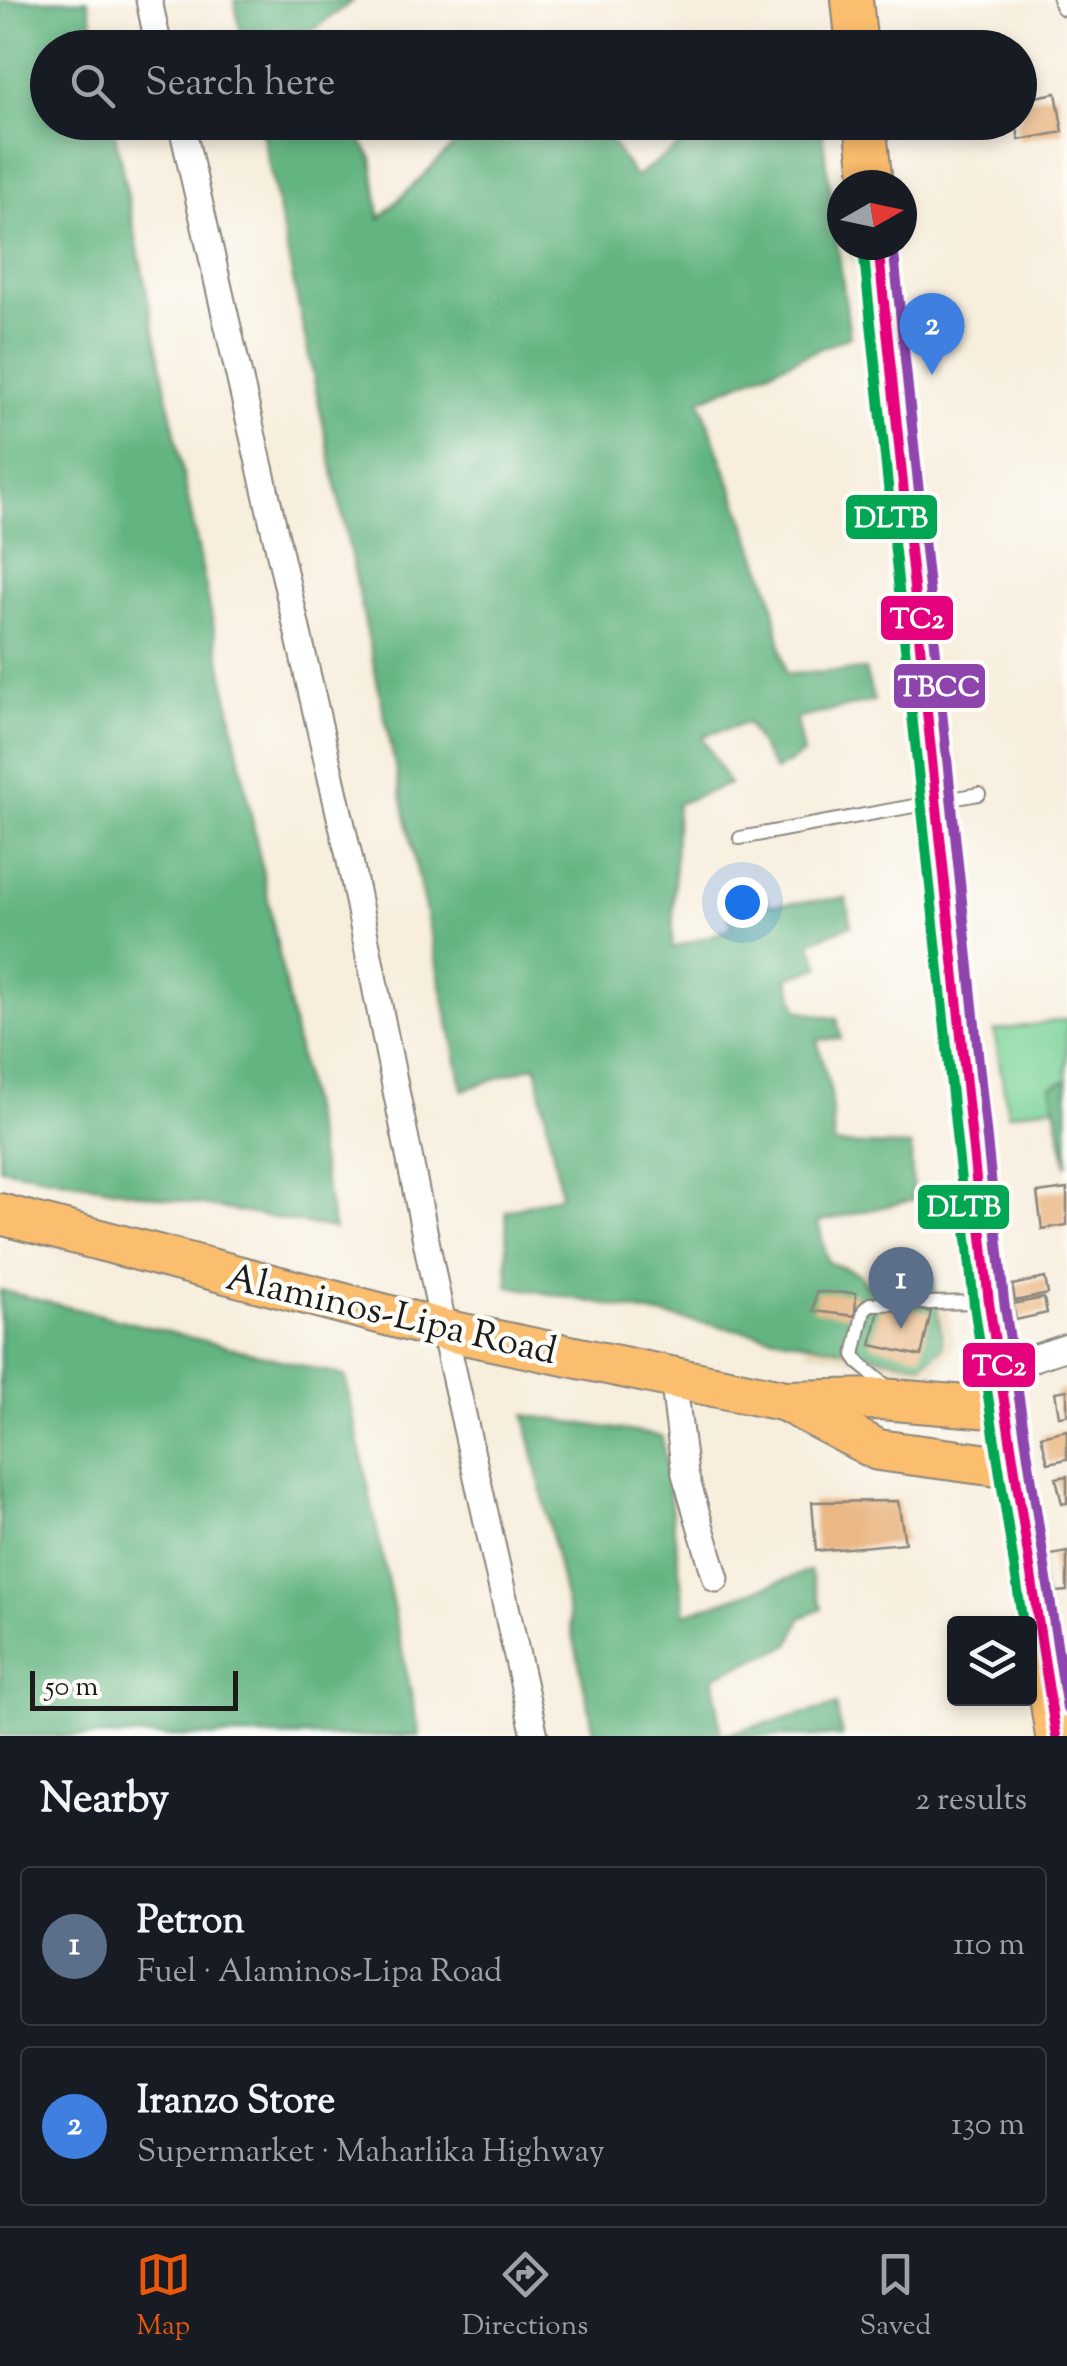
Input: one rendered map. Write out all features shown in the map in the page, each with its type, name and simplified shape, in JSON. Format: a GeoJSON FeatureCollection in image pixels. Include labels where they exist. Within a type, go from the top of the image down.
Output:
{"type":"FeatureCollection","features":[{"type":"Feature","properties":{"kind":"main road"},"geometry":{"type":"LineString","coordinates":[[852,0],[855,30]]}},
{"type":"Feature","properties":{"kind":"main road"},"geometry":{"type":"LineString","coordinates":[[867,140],[870,170]]}},
{"type":"Feature","properties":{"kind":"main road"},"geometry":{"type":"LineString","coordinates":[[880,260],[989,1302],[1056,1736]]}},
{"type":"Feature","properties":{"kind":"main road","name":"Alaminos-Lipa Road"},"geometry":{"type":"LineString","coordinates":[[0,1214],[444,1330],[786,1401],[903,1400],[1001,1389]]}},
{"type":"Feature","properties":{"kind":"main road","name":"Alaminos-Lipa Road"},"geometry":{"type":"LineString","coordinates":[[786,1401],[878,1450],[1012,1468]]}},
{"type":"Feature","properties":{"kind":"street"},"geometry":{"type":"LineString","coordinates":[[150,0],[156,30]]}},
{"type":"Feature","properties":{"kind":"street"},"geometry":{"type":"LineString","coordinates":[[184,140],[349,856],[444,1330],[535,1736]]}},
{"type":"Feature","properties":{"kind":"street"},"geometry":{"type":"LineString","coordinates":[[1001,1389],[1067,1347]]}},
{"type":"Feature","properties":{"kind":"street"},"geometry":{"type":"LineString","coordinates":[[674,1377],[684,1474],[716,1579]]}},
{"type":"Feature","properties":{"kind":"lane"},"geometry":{"type":"LineString","coordinates":[[740,838],[979,794]]}},
{"type":"Feature","properties":{"kind":"lane"},"geometry":{"type":"LineString","coordinates":[[903,1400],[854,1355],[864,1310],[870,1304],[989,1302]]}},
{"type":"Feature","properties":{"kind":"shaded area"},"geometry":{"type":"Polygon","coordinates":[[[816,1292],[945,1293],[955,1345],[935,1377],[807,1351],[816,1292]]]}},
{"type":"Feature","properties":{"kind":"green space"},"geometry":{"type":"Polygon","coordinates":[[[0,0],[88,0],[94,30],[30,30],[30,140],[116,140],[334,1229],[0,1168],[0,0]]]}},
{"type":"Feature","properties":{"kind":"green space"},"geometry":{"type":"Polygon","coordinates":[[[234,0],[354,0],[313,30],[240,30],[234,0]]]}},
{"type":"Feature","properties":{"kind":"green space"},"geometry":{"type":"Polygon","coordinates":[[[264,140],[360,140],[372,158],[380,218],[459,140],[610,140],[635,177],[685,142],[823,140],[827,170],[827,260],[840,260],[850,336],[700,400],[771,593],[786,674],[865,670],[874,701],[796,719],[803,754],[775,771],[747,723],[702,736],[729,784],[677,804],[672,948],[731,929],[728,896],[759,887],[770,905],[846,898],[851,925],[810,942],[820,967],[788,978],[798,1010],[837,1019],[841,1038],[817,1040],[831,1093],[834,1144],[911,1146],[913,1200],[818,1222],[828,1262],[858,1273],[866,1284],[933,1276],[943,1347],[923,1365],[508,1286],[506,1211],[561,1195],[536,1065],[463,1090],[264,140]]]}},
{"type":"Feature","properties":{"kind":"green space"},"geometry":{"type":"Polygon","coordinates":[[[1067,1019],[1067,1104],[1008,1114],[994,1031],[1067,1019]]]}},
{"type":"Feature","properties":{"kind":"green space"},"geometry":{"type":"Polygon","coordinates":[[[1067,1080],[1067,1166],[1051,1086],[1067,1080]]]}},
{"type":"Feature","properties":{"kind":"green space"},"geometry":{"type":"Polygon","coordinates":[[[0,1290],[345,1376],[420,1736],[0,1736],[0,1290]]]}},
{"type":"Feature","properties":{"kind":"green space"},"geometry":{"type":"Polygon","coordinates":[[[525,1415],[662,1436],[685,1614],[810,1571],[822,1609],[801,1618],[790,1645],[714,1676],[721,1735],[836,1705],[842,1736],[595,1736],[525,1415]]]}},
{"type":"Feature","properties":{"kind":"building"},"geometry":{"type":"Polygon","coordinates":[[[1056,93],[1063,132],[1037,137],[1037,97],[1056,93]]]}},
{"type":"Feature","properties":{"kind":"building"},"geometry":{"type":"Polygon","coordinates":[[[1067,1189],[1067,1225],[1042,1229],[1037,1193],[1067,1189]]]}},
{"type":"Feature","properties":{"kind":"building"},"geometry":{"type":"Polygon","coordinates":[[[1045,1278],[1048,1294],[1015,1301],[1012,1285],[1045,1278]]]}},
{"type":"Feature","properties":{"kind":"building"},"geometry":{"type":"Polygon","coordinates":[[[816,1292],[856,1293],[855,1316],[813,1311],[816,1292]]]}},
{"type":"Feature","properties":{"kind":"building"},"geometry":{"type":"Polygon","coordinates":[[[1044,1298],[1047,1313],[1016,1320],[1013,1304],[1044,1298]]]}},
{"type":"Feature","properties":{"kind":"building"},"geometry":{"type":"Polygon","coordinates":[[[881,1301],[931,1312],[921,1356],[871,1345],[881,1301]]]}},
{"type":"Feature","properties":{"kind":"building"},"geometry":{"type":"Polygon","coordinates":[[[1067,1390],[1067,1415],[1059,1416],[1055,1392],[1067,1390]]]}},
{"type":"Feature","properties":{"kind":"building"},"geometry":{"type":"Polygon","coordinates":[[[1067,1430],[1067,1459],[1048,1463],[1041,1436],[1067,1430]]]}},
{"type":"Feature","properties":{"kind":"building"},"geometry":{"type":"Polygon","coordinates":[[[1067,1476],[1067,1503],[1062,1504],[1056,1478],[1067,1476]]]}},
{"type":"Feature","properties":{"kind":"building"},"geometry":{"type":"Polygon","coordinates":[[[898,1501],[905,1543],[816,1551],[812,1502],[898,1501]]]}},
{"type":"Feature","properties":{"kind":"building"},"geometry":{"type":"Polygon","coordinates":[[[1067,1552],[1067,1591],[1057,1592],[1051,1555],[1067,1552]]]}},
{"type":"Feature","properties":{"kind":"transit line","name":"DLTB"},"geometry":{"type":"LineString","coordinates":[[864,260],[974,1305],[1022,1616]]}},
{"type":"Feature","properties":{"kind":"transit line","name":"TC2"},"geometry":{"type":"LineString","coordinates":[[880,260],[989,1303],[1056,1736]]}},
{"type":"Feature","properties":{"kind":"transit line","name":"TBCC"},"geometry":{"type":"LineString","coordinates":[[895,260],[1004,1301],[1067,1709]]}},
{"type":"Feature","properties":{"kind":"place","name":"Iranzo Store"},"geometry":{"type":"Point","coordinates":[932,375]}},
{"type":"Feature","properties":{"kind":"place","name":"Petron"},"geometry":{"type":"Point","coordinates":[901,1329]}}]}
